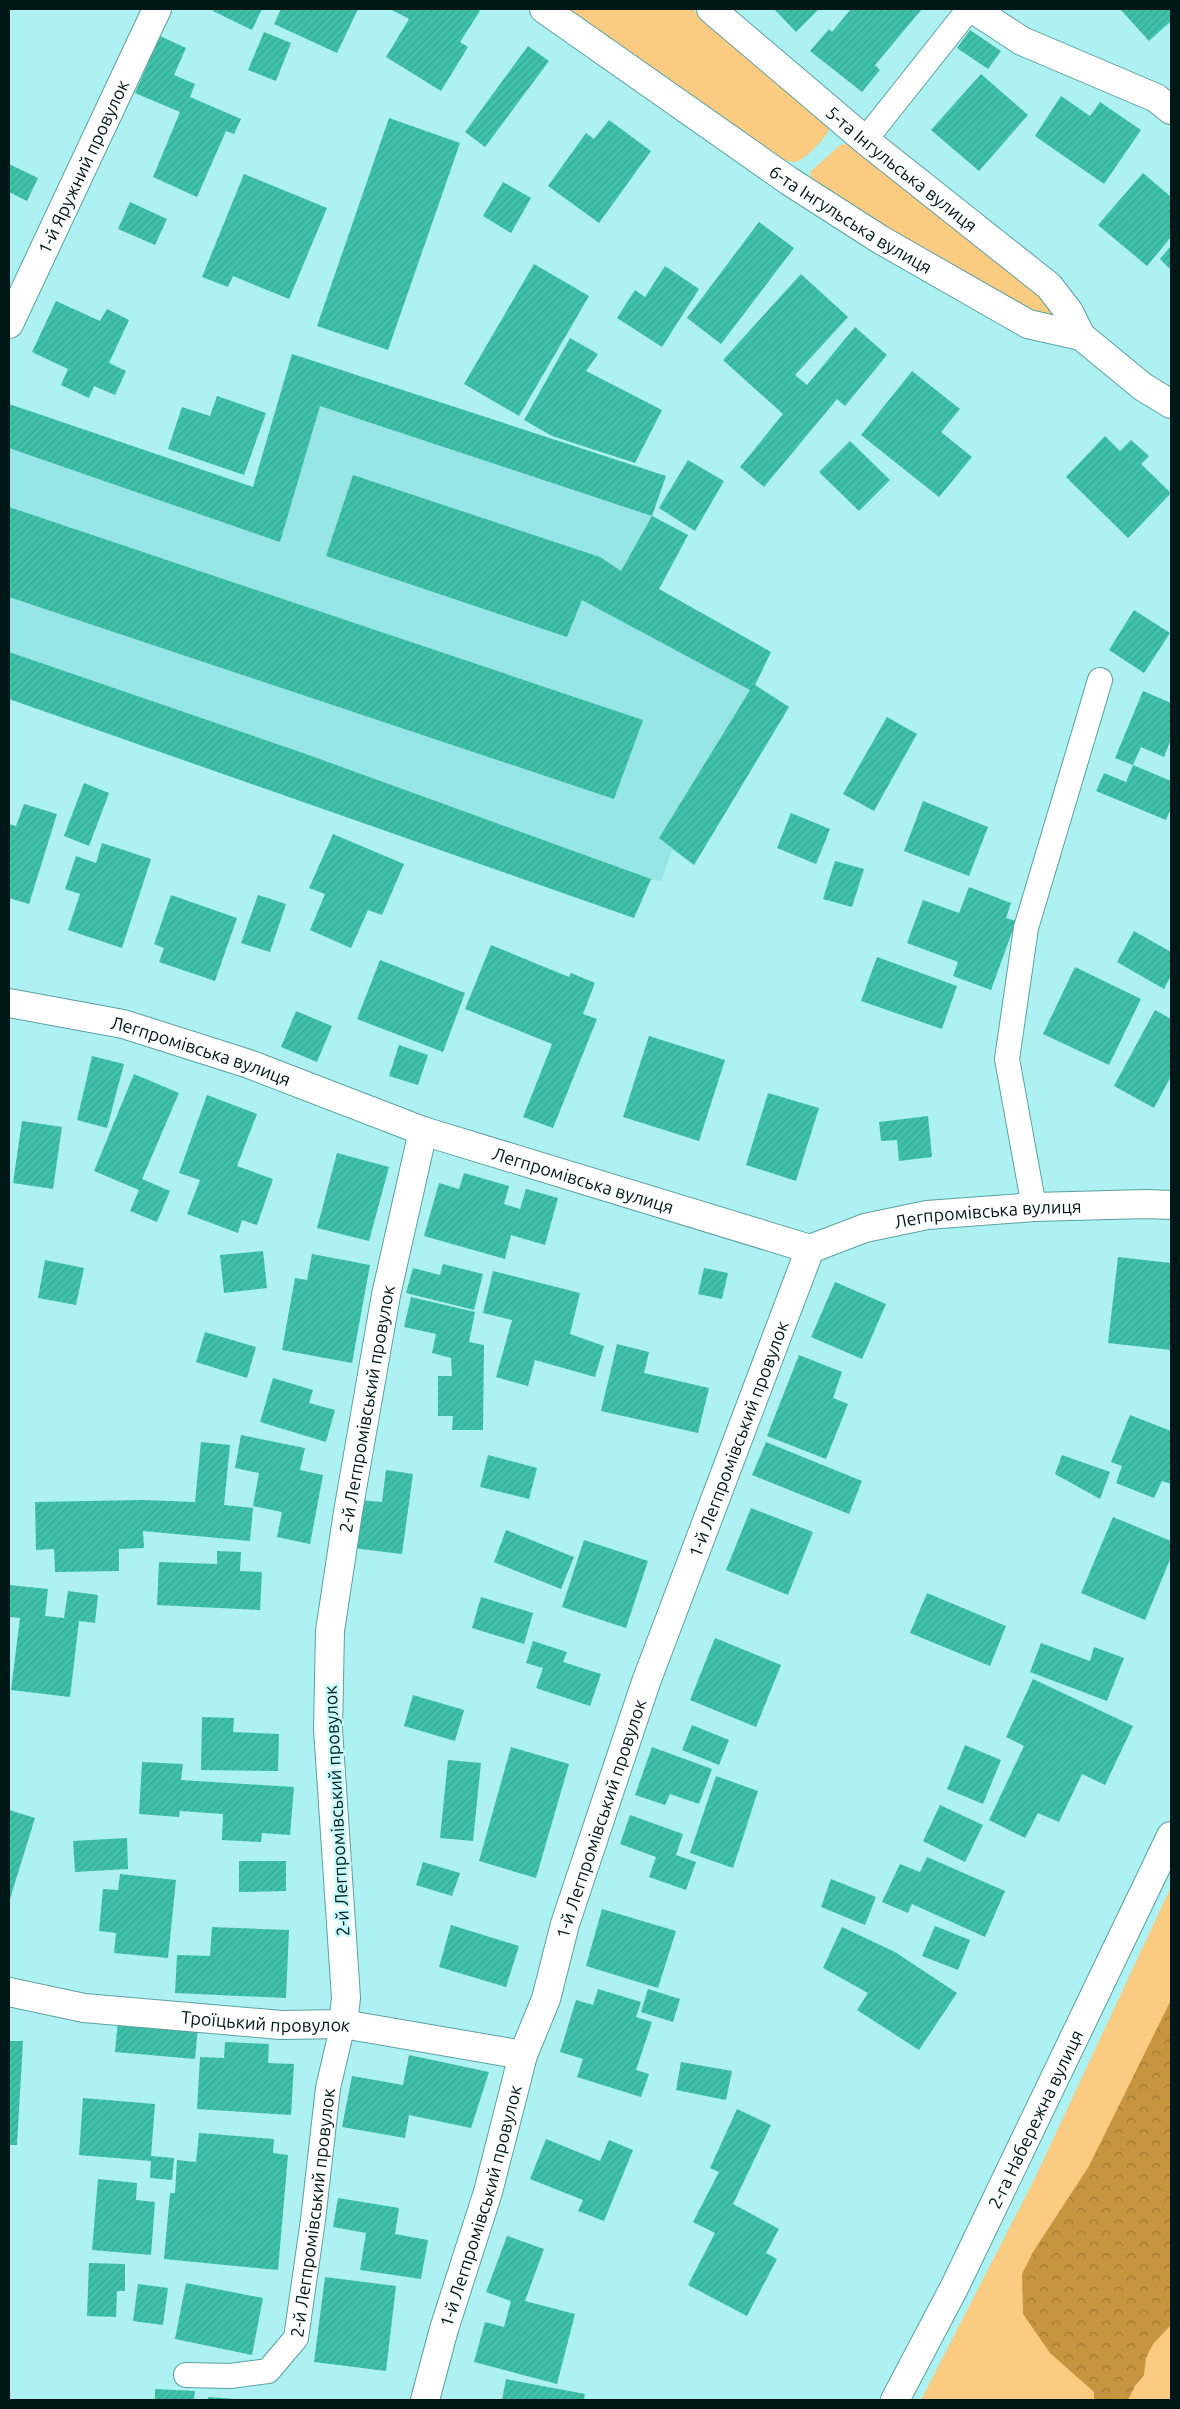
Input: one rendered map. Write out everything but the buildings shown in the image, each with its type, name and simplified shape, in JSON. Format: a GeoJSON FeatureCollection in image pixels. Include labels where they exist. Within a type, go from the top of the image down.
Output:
{"type":"FeatureCollection","features":[{"type":"Feature","properties":{"kind":"street","name":"1-й Яружний провулок"},"geometry":{"type":"LineString","coordinates":[[9,324],[157,9]]}},
{"type":"Feature","properties":{"kind":"street","name":"6-та Інгульська вулиця"},"geometry":{"type":"LineString","coordinates":[[544,9],[789,181],[882,240],[1028,324],[1081,336],[1143,387],[1171,404]]}},
{"type":"Feature","properties":{"kind":"street","name":"5-та Інгульська вулиця"},"geometry":{"type":"LineString","coordinates":[[711,9],[865,140],[1049,286],[1070,312],[1081,336]]}},
{"type":"Feature","properties":{"kind":"street"},"geometry":{"type":"LineString","coordinates":[[973,9],[1022,41],[1156,98],[1171,110]]}},
{"type":"Feature","properties":{"kind":"street","name":"Легпромівська вулиця"},"geometry":{"type":"LineString","coordinates":[[9,1003],[123,1024],[249,1064],[422,1131],[810,1249],[865,1228],[927,1216],[1034,1207],[1147,1204],[1171,1206]]}},
{"type":"Feature","properties":{"kind":"street","name":"2-й Легпромівський провулок"},"geometry":{"type":"LineString","coordinates":[[343,2024],[346,1998],[328,1729],[330,1631],[348,1512],[386,1295],[422,1131]]}},
{"type":"Feature","properties":{"kind":"street","name":"1-й Легпромівський провулок"},"geometry":{"type":"LineString","coordinates":[[425,2400],[444,2329],[488,2192],[523,2055],[546,1999],[565,1924],[646,1682],[810,1249]]}},
{"type":"Feature","properties":{"kind":"street","name":"2-га Набережна вулиця"},"geometry":{"type":"LineString","coordinates":[[895,2400],[954,2288],[1171,1836]]}},
{"type":"Feature","properties":{"kind":"street","name":"Троїцький провулок"},"geometry":{"type":"LineString","coordinates":[[9,1992],[84,2008],[281,2025],[343,2024],[523,2055]]}},
{"type":"Feature","properties":{"kind":"lane"},"geometry":{"type":"LineString","coordinates":[[865,140],[969,9]]}},
{"type":"Feature","properties":{"kind":"lane"},"geometry":{"type":"LineString","coordinates":[[1034,1207],[1007,1059],[1026,928],[1100,680]]}},
{"type":"Feature","properties":{"kind":"lane","name":"2-й Легпромівський провулок"},"geometry":{"type":"LineString","coordinates":[[186,2375],[230,2376],[268,2371],[296,2338],[313,2220],[328,2088],[343,2024]]}},
{"type":"Feature","properties":{"kind":"shaded area"},"geometry":{"type":"Polygon","coordinates":[[[569,9],[692,9],[826,124],[829,130],[819,144],[803,158],[794,162],[783,159],[569,9]]]}},
{"type":"Feature","properties":{"kind":"shaded area"},"geometry":{"type":"Polygon","coordinates":[[[840,145],[856,145],[1035,285],[1053,311],[1053,318],[1050,320],[898,238],[812,180],[810,172],[840,145]]]}},
{"type":"Feature","properties":{"kind":"shaded area"},"geometry":{"type":"Polygon","coordinates":[[[292,354],[666,476],[652,516],[688,535],[659,589],[771,652],[755,685],[789,707],[694,865],[672,850],[661,881],[651,880],[634,918],[9,699],[9,404],[253,487],[292,354]]]}},
{"type":"Feature","properties":{"kind":"shaded area"},"geometry":{"type":"Polygon","coordinates":[[[1171,1887],[1171,2400],[921,2400],[1035,2178],[1171,1887]]]}},
{"type":"Feature","properties":{"kind":"green space"},"geometry":{"type":"Polygon","coordinates":[[[1171,2000],[1171,2325],[1153,2344],[1146,2358],[1144,2375],[1135,2386],[1128,2400],[1094,2400],[1094,2392],[1050,2353],[1023,2314],[1022,2274],[1033,2252],[1089,2166],[1171,2000]]]}}]}
